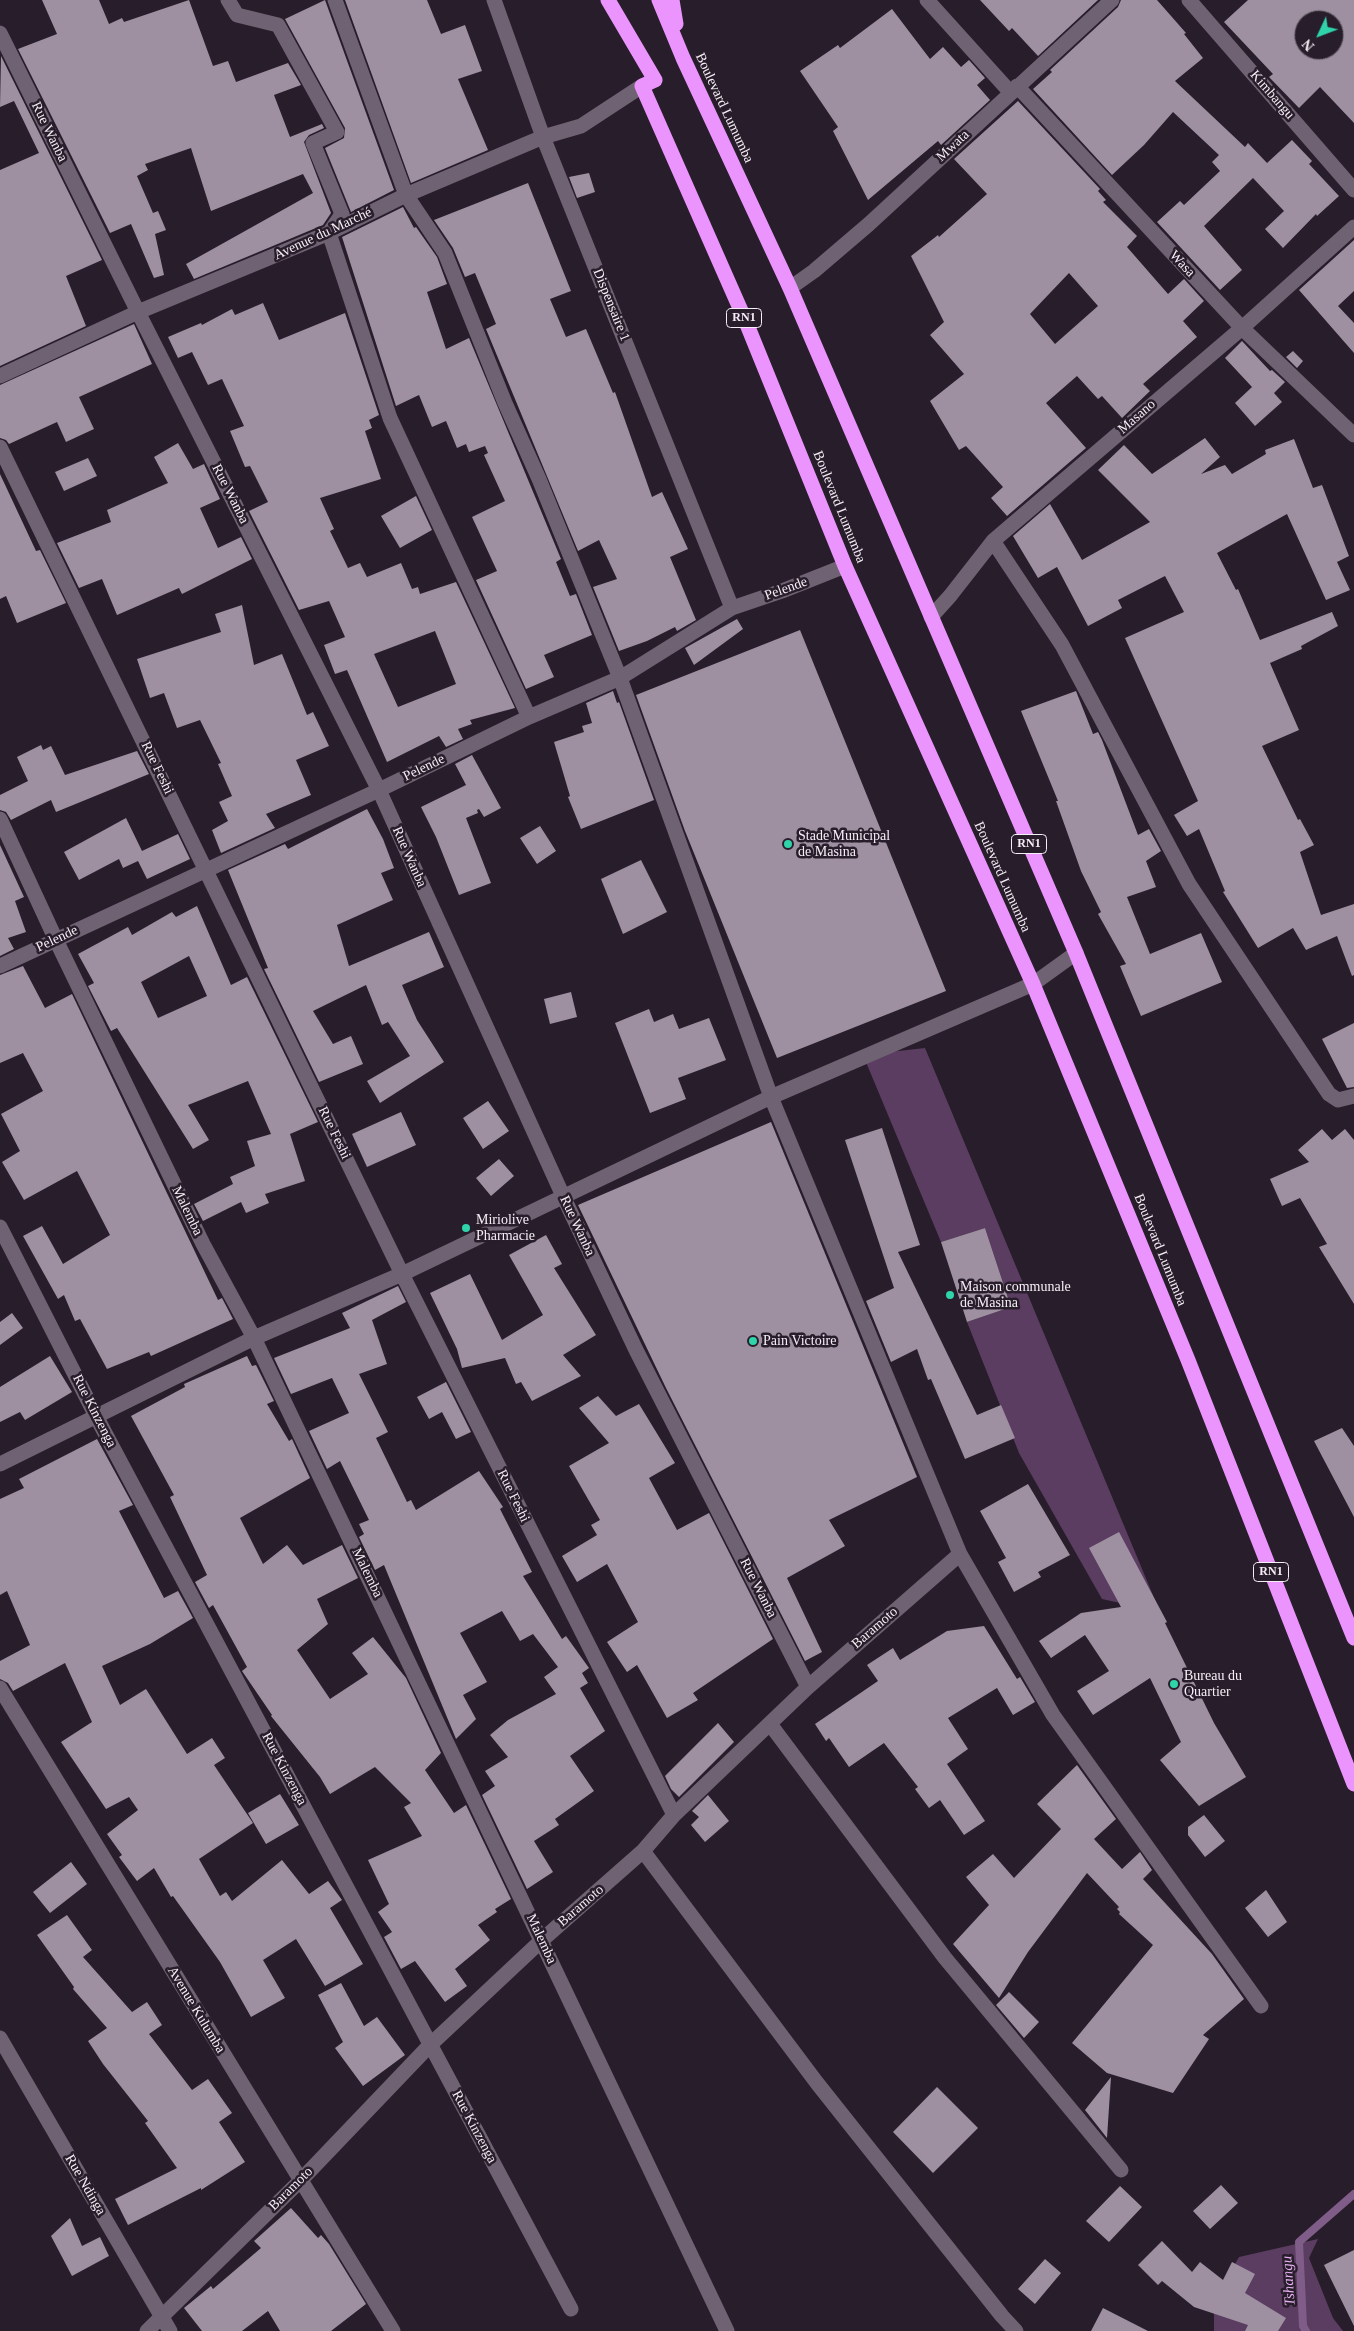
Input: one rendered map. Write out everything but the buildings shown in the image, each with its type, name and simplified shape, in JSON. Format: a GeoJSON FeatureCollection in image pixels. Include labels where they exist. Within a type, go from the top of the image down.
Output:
{"type":"FeatureCollection","features":[{"type":"Feature","properties":{"kind":"highway"},"geometry":{"type":"LineString","coordinates":[[608,0],[648,83]]}},
{"type":"Feature","properties":{"kind":"highway","name":"Boulevard Lumumba"},"geometry":{"type":"LineString","coordinates":[[617,0],[648,83],[845,566],[1033,984],[1188,1360],[1354,1784]]}},
{"type":"Feature","properties":{"kind":"highway","name":"Boulevard Lumumba"},"geometry":{"type":"LineString","coordinates":[[659,0],[683,58],[790,288],[1076,954],[1354,1638]]}},
{"type":"Feature","properties":{"kind":"highway"},"geometry":{"type":"LineString","coordinates":[[672,0],[683,58]]}},
{"type":"Feature","properties":{"kind":"street"},"geometry":{"type":"LineString","coordinates":[[228,0],[236,15],[278,24],[337,132],[313,144],[342,214],[329,233],[390,418],[528,717]]}},
{"type":"Feature","properties":{"kind":"street"},"geometry":{"type":"LineString","coordinates":[[335,0],[406,195],[445,253],[505,403],[539,479],[620,678],[771,1097],[960,1554],[1052,1715],[1261,2006]]}},
{"type":"Feature","properties":{"kind":"street","name":"Dispensaire 1"},"geometry":{"type":"LineString","coordinates":[[494,0],[544,137],[732,608]]}},
{"type":"Feature","properties":{"kind":"street","name":"Wasa"},"geometry":{"type":"LineString","coordinates":[[927,0],[1242,328],[1354,435]]}},
{"type":"Feature","properties":{"kind":"street","name":"Mwata"},"geometry":{"type":"LineString","coordinates":[[790,288],[814,271],[869,224],[1112,0]]}},
{"type":"Feature","properties":{"kind":"street","name":"Kimbangu"},"geometry":{"type":"LineString","coordinates":[[1189,0],[1354,190]]}},
{"type":"Feature","properties":{"kind":"street","name":"Rue Wanba"},"geometry":{"type":"LineString","coordinates":[[0,33],[138,312],[379,790],[563,1196],[636,1350],[808,1687]]}},
{"type":"Feature","properties":{"kind":"street","name":"Avenue du Marché"},"geometry":{"type":"LineString","coordinates":[[0,376],[138,312],[329,233],[406,195],[544,137],[581,126],[648,83]]}},
{"type":"Feature","properties":{"kind":"street","name":"Masano"},"geometry":{"type":"LineString","coordinates":[[931,617],[993,541],[1242,328],[1354,227]]}},
{"type":"Feature","properties":{"kind":"street","name":"Rue Feshi"},"geometry":{"type":"LineString","coordinates":[[0,447],[402,1274],[674,1816]]}},
{"type":"Feature","properties":{"kind":"street"},"geometry":{"type":"LineString","coordinates":[[993,541],[1062,645],[1189,884],[1329,1094],[1338,1100],[1354,1096]]}},
{"type":"Feature","properties":{"kind":"street","name":"Pelende"},"geometry":{"type":"LineString","coordinates":[[0,966],[379,790],[528,717],[620,678],[732,608],[845,566]]}},
{"type":"Feature","properties":{"kind":"street","name":"Malemba"},"geometry":{"type":"LineString","coordinates":[[0,819],[56,940],[203,1244],[254,1338],[727,2331]]}},
{"type":"Feature","properties":{"kind":"street"},"geometry":{"type":"LineString","coordinates":[[0,1464],[97,1418],[254,1338],[402,1274],[771,1097],[1033,984],[1076,954]]}},
{"type":"Feature","properties":{"kind":"street","name":"Rue Kinzenga"},"geometry":{"type":"LineString","coordinates":[[0,1227],[97,1418],[571,2309]]}},
{"type":"Feature","properties":{"kind":"street","name":"Baramoto"},"geometry":{"type":"LineString","coordinates":[[148,2331],[300,2181],[430,2045],[542,1940],[643,1851],[674,1816],[808,1687],[960,1554]]}},
{"type":"Feature","properties":{"kind":"street","name":"Avenue Kulumba"},"geometry":{"type":"LineString","coordinates":[[0,1688],[392,2331]]}},
{"type":"Feature","properties":{"kind":"street"},"geometry":{"type":"LineString","coordinates":[[770,1724],[945,1958],[1121,2170]]}},
{"type":"Feature","properties":{"kind":"street"},"geometry":{"type":"LineString","coordinates":[[643,1851],[817,2083],[1002,2316],[1016,2331]]}},
{"type":"Feature","properties":{"kind":"street","name":"Rue Ndinga"},"geometry":{"type":"LineString","coordinates":[[0,2038],[170,2331]]}},
{"type":"Feature","properties":{"kind":"shaded area"},"geometry":{"type":"Polygon","coordinates":[[[925,1048],[1160,1612],[1102,1599],[1019,1453],[967,1322],[1011,1307],[985,1228],[941,1242],[863,1055],[925,1048]]]}},
{"type":"Feature","properties":{"kind":"shaded area"},"geometry":{"type":"Polygon","coordinates":[[[1318,2239],[1309,2258],[1333,2318],[1343,2331],[1214,2331],[1214,2300],[1239,2257],[1318,2239]]]}},
{"type":"Feature","properties":{"kind":"waterway","name":"Tshangu"},"geometry":{"type":"LineString","coordinates":[[1306,2331],[1303,2326],[1299,2242],[1354,2194]]}},
{"type":"Feature","properties":{"kind":"place","name":"Stade Municipal de Masina"},"geometry":{"type":"Point","coordinates":[788,844]}},
{"type":"Feature","properties":{"kind":"place","name":"Miriolive Pharmacie"},"geometry":{"type":"Point","coordinates":[466,1228]}},
{"type":"Feature","properties":{"kind":"place","name":"Maison communale de Masina"},"geometry":{"type":"Point","coordinates":[950,1295]}},
{"type":"Feature","properties":{"kind":"place","name":"Pain Victoire"},"geometry":{"type":"Point","coordinates":[753,1341]}},
{"type":"Feature","properties":{"kind":"place","name":"Bureau du Quartier"},"geometry":{"type":"Point","coordinates":[1174,1684]}}]}
